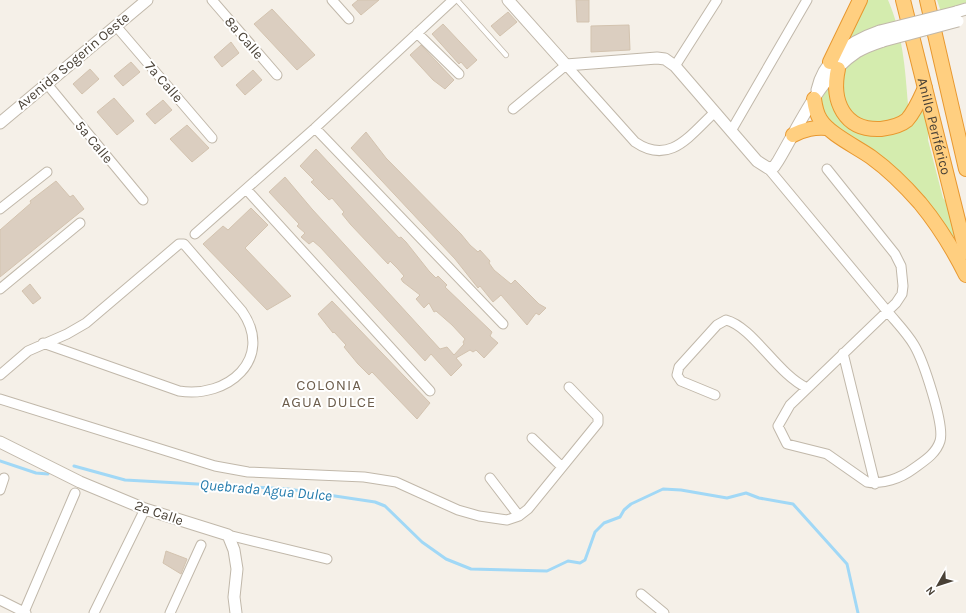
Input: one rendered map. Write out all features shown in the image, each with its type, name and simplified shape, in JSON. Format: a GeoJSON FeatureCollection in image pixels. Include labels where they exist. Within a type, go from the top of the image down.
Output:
{"type":"FeatureCollection","features":[{"type":"Feature","properties":{"kind":"highway"},"geometry":{"type":"LineString","coordinates":[[860,0],[834,65],[837,99],[844,113],[854,124],[869,130],[889,128],[906,121],[915,108],[925,88]]}},
{"type":"Feature","properties":{"kind":"highway","name":"Anillo Periférico"},"geometry":{"type":"LineString","coordinates":[[903,0],[966,252]]}},
{"type":"Feature","properties":{"kind":"highway","name":"Anillo Periférico"},"geometry":{"type":"LineString","coordinates":[[928,2],[966,169]]}},
{"type":"Feature","properties":{"kind":"highway"},"geometry":{"type":"LineString","coordinates":[[814,99],[820,120],[827,128],[873,158],[889,171],[920,203],[947,238],[966,275]]}},
{"type":"Feature","properties":{"kind":"highway"},"geometry":{"type":"LineString","coordinates":[[793,135],[814,127],[827,128]]}},
{"type":"Feature","properties":{"kind":"street","name":"Avenida Sogerin Oeste"},"geometry":{"type":"LineString","coordinates":[[0,123],[147,0]]}},
{"type":"Feature","properties":{"kind":"street","name":"8a Calle"},"geometry":{"type":"LineString","coordinates":[[212,0],[277,75]]}},
{"type":"Feature","properties":{"kind":"street"},"geometry":{"type":"LineString","coordinates":[[332,0],[349,19]]}},
{"type":"Feature","properties":{"kind":"street"},"geometry":{"type":"LineString","coordinates":[[195,234],[315,128],[453,0]]}},
{"type":"Feature","properties":{"kind":"street"},"geometry":{"type":"LineString","coordinates":[[508,0],[635,142],[647,150],[661,151],[677,147],[715,112]]}},
{"type":"Feature","properties":{"kind":"street"},"geometry":{"type":"LineString","coordinates":[[675,66],[717,0]]}},
{"type":"Feature","properties":{"kind":"street"},"geometry":{"type":"LineString","coordinates":[[731,131],[807,0]]}},
{"type":"Feature","properties":{"kind":"street"},"geometry":{"type":"LineString","coordinates":[[768,168],[774,166],[778,161],[834,65],[847,46],[865,36],[881,36],[963,17]]}},
{"type":"Feature","properties":{"kind":"street","name":"7a Calle"},"geometry":{"type":"LineString","coordinates":[[116,26],[212,138]]}},
{"type":"Feature","properties":{"kind":"street"},"geometry":{"type":"LineString","coordinates":[[417,34],[459,74]]}},
{"type":"Feature","properties":{"kind":"street"},"geometry":{"type":"LineString","coordinates":[[513,109],[566,65],[657,58],[665,59],[675,66],[757,161],[768,168],[887,311],[914,344],[925,370],[937,411],[941,440],[934,454],[911,470],[892,480],[875,484],[868,482],[827,454],[787,444],[778,426],[790,405],[887,311],[902,294],[904,286],[901,266],[895,254],[827,169]]}},
{"type":"Feature","properties":{"kind":"street","name":"5a Calle"},"geometry":{"type":"LineString","coordinates":[[47,84],[142,200]]}},
{"type":"Feature","properties":{"kind":"street"},"geometry":{"type":"LineString","coordinates":[[315,128],[503,324]]}},
{"type":"Feature","properties":{"kind":"street"},"geometry":{"type":"LineString","coordinates":[[0,210],[46,172]]}},
{"type":"Feature","properties":{"kind":"street"},"geometry":{"type":"LineString","coordinates":[[246,189],[430,391]]}},
{"type":"Feature","properties":{"kind":"street"},"geometry":{"type":"LineString","coordinates":[[0,288],[80,223]]}},
{"type":"Feature","properties":{"kind":"street"},"geometry":{"type":"LineString","coordinates":[[0,375],[28,351],[43,343],[67,334],[86,323],[179,244],[184,244],[242,311],[250,321],[254,337],[252,356],[246,367],[212,390],[193,393],[179,391],[43,343]]}},
{"type":"Feature","properties":{"kind":"street"},"geometry":{"type":"LineString","coordinates":[[715,395],[681,381],[677,375],[679,367],[717,325],[726,320],[733,322],[750,336],[795,382],[807,388]]}},
{"type":"Feature","properties":{"kind":"street"},"geometry":{"type":"LineString","coordinates":[[843,353],[875,484]]}},
{"type":"Feature","properties":{"kind":"street"},"geometry":{"type":"LineString","coordinates":[[0,399],[215,466],[248,472],[370,478],[396,482],[458,510],[479,516],[508,520],[519,516],[528,508],[598,423],[598,417],[569,387]]}},
{"type":"Feature","properties":{"kind":"street"},"geometry":{"type":"LineString","coordinates":[[532,438],[562,467]]}},
{"type":"Feature","properties":{"kind":"street","name":"2a Calle"},"geometry":{"type":"LineString","coordinates":[[0,442],[80,482],[145,510],[228,536],[327,559]]}},
{"type":"Feature","properties":{"kind":"street"},"geometry":{"type":"LineString","coordinates":[[0,490],[4,478]]}},
{"type":"Feature","properties":{"kind":"street"},"geometry":{"type":"LineString","coordinates":[[490,478],[519,516]]}},
{"type":"Feature","properties":{"kind":"street"},"geometry":{"type":"LineString","coordinates":[[0,600],[25,612],[75,493]]}},
{"type":"Feature","properties":{"kind":"street"},"geometry":{"type":"LineString","coordinates":[[94,613],[145,510]]}},
{"type":"Feature","properties":{"kind":"street"},"geometry":{"type":"LineString","coordinates":[[228,536],[234,550],[237,569],[234,597],[236,613]]}},
{"type":"Feature","properties":{"kind":"street"},"geometry":{"type":"LineString","coordinates":[[170,613],[201,545]]}},
{"type":"Feature","properties":{"kind":"street"},"geometry":{"type":"LineString","coordinates":[[641,594],[664,613]]}},
{"type":"Feature","properties":{"kind":"lane"},"geometry":{"type":"LineString","coordinates":[[457,0],[506,55]]}},
{"type":"Feature","properties":{"kind":"green space"},"geometry":{"type":"Polygon","coordinates":[[[860,0],[888,0],[900,39],[908,104],[915,108],[930,107],[928,140],[943,198],[957,215],[962,235],[947,238],[920,203],[816,110],[860,0]]]}},
{"type":"Feature","properties":{"kind":"green space"},"geometry":{"type":"Polygon","coordinates":[[[937,0],[966,0],[966,9],[942,15],[937,0]]]}},
{"type":"Feature","properties":{"kind":"building"},"geometry":{"type":"Polygon","coordinates":[[[358,0],[379,0],[361,15],[352,5],[358,0]]]}},
{"type":"Feature","properties":{"kind":"building"},"geometry":{"type":"Polygon","coordinates":[[[576,0],[589,0],[589,22],[577,22],[576,0]]]}},
{"type":"Feature","properties":{"kind":"building"},"geometry":{"type":"Polygon","coordinates":[[[272,9],[315,55],[297,70],[254,24],[272,9]]]}},
{"type":"Feature","properties":{"kind":"building"},"geometry":{"type":"Polygon","coordinates":[[[508,12],[517,22],[500,36],[491,26],[508,12]]]}},
{"type":"Feature","properties":{"kind":"building"},"geometry":{"type":"Polygon","coordinates":[[[443,24],[477,60],[467,69],[461,62],[459,64],[432,34],[443,24]]]}},
{"type":"Feature","properties":{"kind":"building"},"geometry":{"type":"Polygon","coordinates":[[[629,25],[630,50],[591,52],[591,26],[629,25]]]}},
{"type":"Feature","properties":{"kind":"building"},"geometry":{"type":"Polygon","coordinates":[[[231,42],[239,53],[222,67],[214,57],[231,42]]]}},
{"type":"Feature","properties":{"kind":"building"},"geometry":{"type":"Polygon","coordinates":[[[421,45],[454,80],[445,89],[433,80],[410,55],[421,45]]]}},
{"type":"Feature","properties":{"kind":"building"},"geometry":{"type":"Polygon","coordinates":[[[131,62],[140,72],[123,86],[114,76],[131,62]]]}},
{"type":"Feature","properties":{"kind":"building"},"geometry":{"type":"Polygon","coordinates":[[[90,69],[99,79],[82,94],[73,84],[90,69]]]}},
{"type":"Feature","properties":{"kind":"building"},"geometry":{"type":"Polygon","coordinates":[[[253,70],[262,80],[245,95],[236,85],[253,70]]]}},
{"type":"Feature","properties":{"kind":"building"},"geometry":{"type":"Polygon","coordinates":[[[114,98],[134,121],[117,135],[97,112],[114,98]]]}},
{"type":"Feature","properties":{"kind":"building"},"geometry":{"type":"Polygon","coordinates":[[[163,100],[172,110],[155,124],[146,114],[163,100]]]}},
{"type":"Feature","properties":{"kind":"building"},"geometry":{"type":"Polygon","coordinates":[[[187,125],[209,148],[192,162],[170,139],[187,125]]]}},
{"type":"Feature","properties":{"kind":"building"},"geometry":{"type":"Polygon","coordinates":[[[366,132],[386,158],[470,245],[478,252],[480,250],[490,261],[489,263],[494,270],[511,284],[515,280],[539,304],[546,308],[539,315],[536,313],[527,325],[501,295],[493,302],[480,286],[478,288],[455,259],[351,148],[366,132]]]}},
{"type":"Feature","properties":{"kind":"building"},"geometry":{"type":"Polygon","coordinates":[[[316,149],[399,238],[401,237],[406,242],[429,271],[436,278],[438,276],[447,285],[445,287],[492,332],[490,336],[498,343],[484,358],[476,350],[473,352],[470,350],[456,358],[462,365],[451,376],[431,354],[425,361],[320,247],[313,241],[309,244],[301,237],[305,233],[297,226],[299,224],[269,192],[285,177],[312,209],[440,349],[447,347],[454,355],[464,344],[463,342],[465,339],[436,311],[434,312],[429,303],[424,308],[416,299],[420,295],[403,282],[401,279],[404,276],[398,269],[390,261],[388,264],[351,225],[342,214],[344,212],[332,198],[329,200],[311,182],[314,180],[300,166],[316,149]]]}},
{"type":"Feature","properties":{"kind":"building"},"geometry":{"type":"Polygon","coordinates":[[[56,181],[70,197],[73,195],[84,209],[0,277],[0,230],[31,203],[30,201],[56,181]]]}},
{"type":"Feature","properties":{"kind":"building"},"geometry":{"type":"Polygon","coordinates":[[[251,208],[268,225],[245,248],[291,296],[267,310],[203,244],[223,226],[228,230],[251,208]]]}},
{"type":"Feature","properties":{"kind":"building"},"geometry":{"type":"Polygon","coordinates":[[[30,284],[41,298],[33,304],[22,291],[30,284]]]}},
{"type":"Feature","properties":{"kind":"building"},"geometry":{"type":"Polygon","coordinates":[[[332,301],[430,403],[417,419],[372,372],[369,375],[358,364],[344,347],[346,345],[334,332],[333,333],[318,314],[332,301]]]}},
{"type":"Feature","properties":{"kind":"building"},"geometry":{"type":"Polygon","coordinates":[[[166,551],[187,559],[181,574],[163,563],[166,551]]]}},
{"type":"Feature","properties":{"kind":"waterway","name":"Quebrada Agua Dulce"},"geometry":{"type":"LineString","coordinates":[[0,461],[36,473],[48,474]]}},
{"type":"Feature","properties":{"kind":"waterway","name":"Quebrada Agua Dulce"},"geometry":{"type":"LineString","coordinates":[[74,466],[125,480],[288,489],[375,502],[385,506],[422,542],[446,559],[471,569],[547,571],[568,561],[580,563],[585,560],[595,532],[604,523],[620,517],[624,510],[631,504],[663,489],[681,490],[727,498],[746,493],[759,498],[793,504],[847,564],[858,613]]}},
{"type":"Feature","properties":{"kind":"district","name":"COLONIA AGUA DULCE"},"geometry":{"type":"Point","coordinates":[329,394]}}]}
